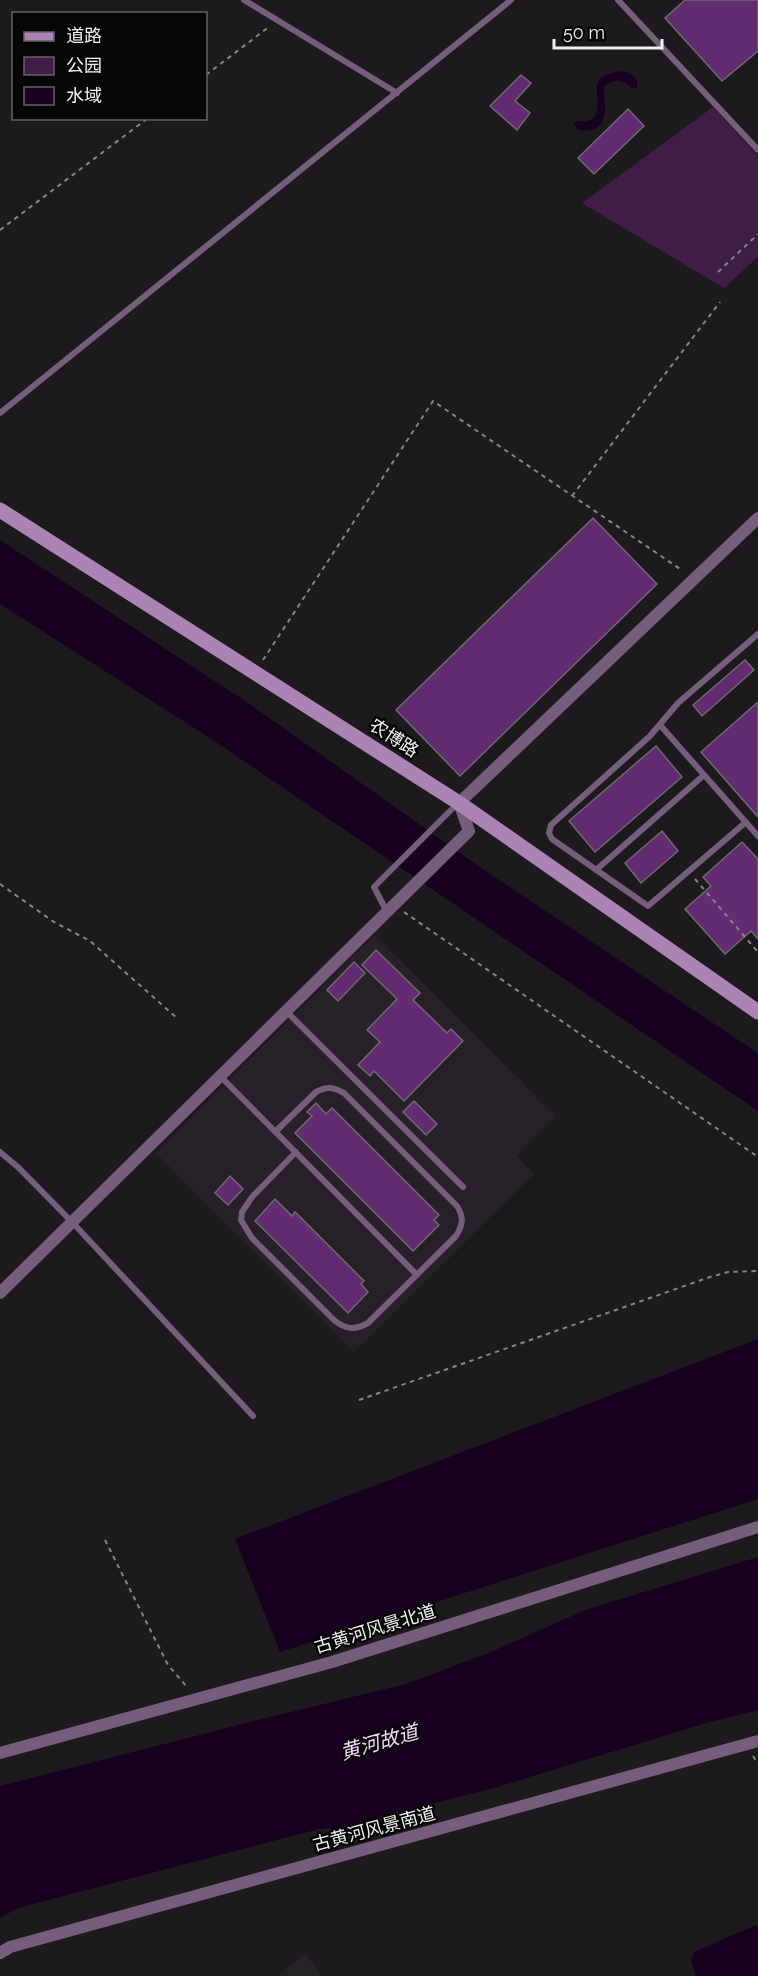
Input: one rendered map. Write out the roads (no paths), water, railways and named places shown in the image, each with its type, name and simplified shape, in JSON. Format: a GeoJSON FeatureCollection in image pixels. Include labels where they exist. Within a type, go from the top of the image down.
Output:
{"type":"FeatureCollection","features":[{"type":"Feature","properties":{"kind":"street","name":"农博路"},"geometry":{"type":"LineString","coordinates":[[0,510],[459,803],[758,1012]]}},
{"type":"Feature","properties":{"kind":"street"},"geometry":{"type":"LineString","coordinates":[[0,1293],[469,831],[459,803],[756,522]]}},
{"type":"Feature","properties":{"kind":"street","name":"古黄河风景北道"},"geometry":{"type":"LineString","coordinates":[[0,1753],[332,1662],[758,1527]]}},
{"type":"Feature","properties":{"kind":"street","name":"古黄河风景南道"},"geometry":{"type":"LineString","coordinates":[[0,1953],[10,1947],[758,1741]]}},
{"type":"Feature","properties":{"kind":"lane"},"geometry":{"type":"LineString","coordinates":[[244,0],[397,93]]}},
{"type":"Feature","properties":{"kind":"lane"},"geometry":{"type":"LineString","coordinates":[[0,413],[511,0]]}},
{"type":"Feature","properties":{"kind":"lane"},"geometry":{"type":"LineString","coordinates":[[618,0],[758,150]]}},
{"type":"Feature","properties":{"kind":"lane"},"geometry":{"type":"LineString","coordinates":[[746,822],[648,906],[552,839],[549,833],[551,825],[650,736],[678,703],[758,634]]}},
{"type":"Feature","properties":{"kind":"lane"},"geometry":{"type":"LineString","coordinates":[[660,725],[758,836]]}},
{"type":"Feature","properties":{"kind":"lane"},"geometry":{"type":"LineString","coordinates":[[596,870],[704,775]]}},
{"type":"Feature","properties":{"kind":"lane"},"geometry":{"type":"LineString","coordinates":[[391,909],[374,887],[459,803]]}},
{"type":"Feature","properties":{"kind":"lane"},"geometry":{"type":"LineString","coordinates":[[287,1012],[463,1187]]}},
{"type":"Feature","properties":{"kind":"lane"},"geometry":{"type":"LineString","coordinates":[[221,1077],[417,1275]]}},
{"type":"Feature","properties":{"kind":"lane"},"geometry":{"type":"LineString","coordinates":[[276,1132],[316,1092],[324,1088],[337,1089],[344,1093],[462,1213],[463,1222],[460,1229],[369,1323],[360,1328],[342,1327],[334,1320],[260,1246],[241,1220],[242,1212],[252,1197],[296,1152]]}},
{"type":"Feature","properties":{"kind":"lane"},"geometry":{"type":"LineString","coordinates":[[0,1152],[72,1222],[253,1416]]}},
{"type":"Feature","properties":{"kind":"water"},"geometry":{"type":"Polygon","coordinates":[[[622,71],[630,73],[637,80],[637,87],[632,88],[618,81],[607,84],[604,87],[605,110],[600,125],[589,130],[577,129],[574,123],[577,121],[588,121],[595,117],[598,82],[602,77],[622,71]]]}},
{"type":"Feature","properties":{"kind":"water"},"geometry":{"type":"Polygon","coordinates":[[[0,540],[251,705],[481,868],[758,1053],[758,1111],[213,740],[0,604],[0,540]]]}},
{"type":"Feature","properties":{"kind":"water"},"geometry":{"type":"Polygon","coordinates":[[[758,1339],[758,1499],[280,1652],[235,1539],[758,1339]]]}},
{"type":"Feature","properties":{"kind":"water","name":"黄河故道"},"geometry":{"type":"Polygon","coordinates":[[[758,1557],[758,1710],[706,1723],[494,1788],[336,1828],[319,1829],[18,1908],[0,1918],[0,1786],[406,1684],[491,1652],[585,1610],[758,1557]]]}},
{"type":"Feature","properties":{"kind":"water"},"geometry":{"type":"Polygon","coordinates":[[[758,1926],[758,1976],[696,1976],[691,1960],[694,1952],[758,1926]]]}}]}
